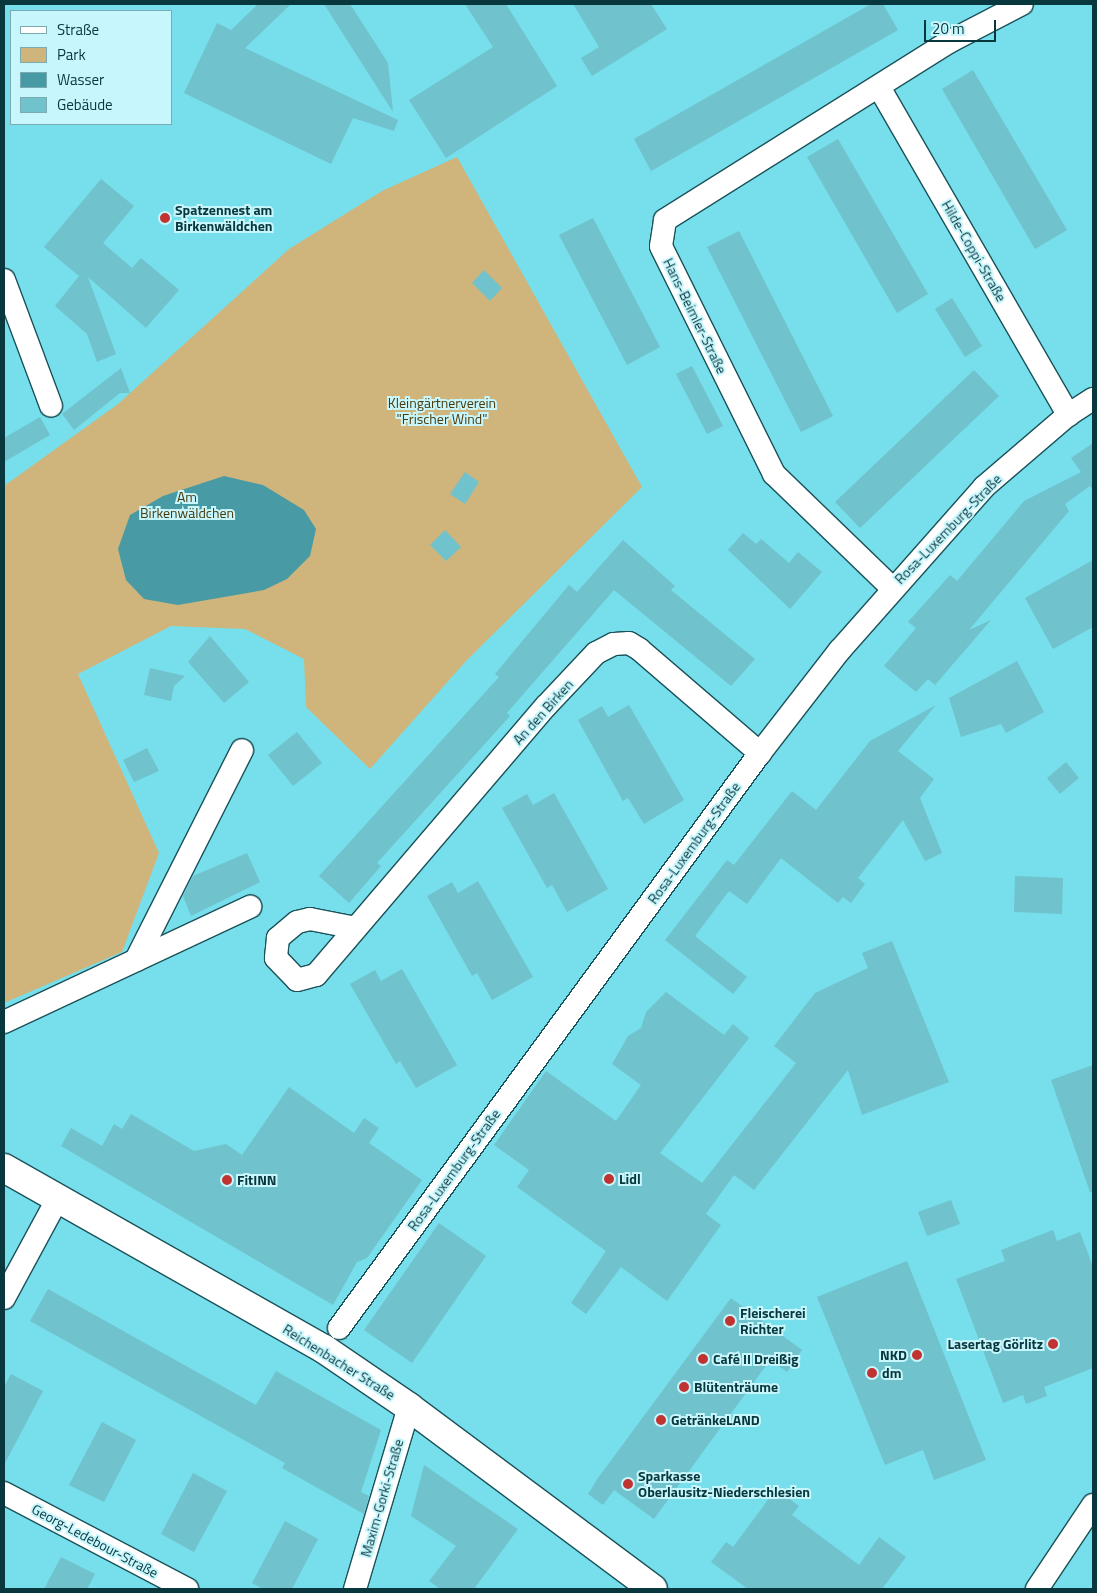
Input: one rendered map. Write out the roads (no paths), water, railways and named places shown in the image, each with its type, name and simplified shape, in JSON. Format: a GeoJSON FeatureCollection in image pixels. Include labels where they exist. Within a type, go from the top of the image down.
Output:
{"type":"FeatureCollection","features":[{"type":"Feature","properties":{"kind":"street","name":"Hans-Beimler-Straße"},"geometry":{"type":"LineString","coordinates":[[892,588],[774,474],[661,246],[665,220],[949,42],[1022,4]]}},
{"type":"Feature","properties":{"kind":"street","name":"Hilde-Coppi-Straße"},"geometry":{"type":"LineString","coordinates":[[880,87],[1068,415]]}},
{"type":"Feature","properties":{"kind":"street"},"geometry":{"type":"LineString","coordinates":[[4,280],[51,406]]}},
{"type":"Feature","properties":{"kind":"street","name":"Rosa-Luxemburg-Straße"},"geometry":{"type":"LineString","coordinates":[[339,1328],[760,753],[892,588],[984,487],[1068,415],[1093,399]]}},
{"type":"Feature","properties":{"kind":"street","name":"An den Birken"},"geometry":{"type":"LineString","coordinates":[[356,928],[546,706],[596,653],[614,644],[629,643],[639,649],[760,753]]}},
{"type":"Feature","properties":{"kind":"street"},"geometry":{"type":"LineString","coordinates":[[136,960],[242,750]]}},
{"type":"Feature","properties":{"kind":"street"},"geometry":{"type":"LineString","coordinates":[[4,1022],[250,908]]}},
{"type":"Feature","properties":{"kind":"street","name":"Reichenbacher Straße"},"geometry":{"type":"LineString","coordinates":[[4,1168],[324,1349],[409,1407],[653,1589]]}},
{"type":"Feature","properties":{"kind":"street"},"geometry":{"type":"LineString","coordinates":[[4,1298],[58,1198]]}},
{"type":"Feature","properties":{"kind":"street","name":"Maxim-Gorki-Straße"},"geometry":{"type":"LineString","coordinates":[[355,1589],[409,1407]]}},
{"type":"Feature","properties":{"kind":"street","name":"Georg-Ledebour-Straße"},"geometry":{"type":"LineString","coordinates":[[4,1493],[187,1589]]}},
{"type":"Feature","properties":{"kind":"street"},"geometry":{"type":"LineString","coordinates":[[1037,1589],[1093,1505]]}},
{"type":"Feature","properties":{"kind":"water"},"geometry":{"type":"Polygon","coordinates":[[[224,476],[263,485],[304,510],[316,529],[310,556],[287,579],[264,590],[178,605],[144,599],[126,580],[118,549],[130,515],[163,496],[224,476]]]}},
{"type":"Feature","properties":{"kind":"place","name":"Spatzennest am Birkenwäldchen"},"geometry":{"type":"Point","coordinates":[165,218]}},
{"type":"Feature","properties":{"kind":"place","name":"Lidl"},"geometry":{"type":"Point","coordinates":[609,1179]}},
{"type":"Feature","properties":{"kind":"place","name":"FitINN"},"geometry":{"type":"Point","coordinates":[227,1180]}},
{"type":"Feature","properties":{"kind":"place","name":"Fleischerei Richter"},"geometry":{"type":"Point","coordinates":[730,1321]}},
{"type":"Feature","properties":{"kind":"place","name":"Lasertag Görlitz"},"geometry":{"type":"Point","coordinates":[1053,1344]}},
{"type":"Feature","properties":{"kind":"place","name":"NKD"},"geometry":{"type":"Point","coordinates":[917,1355]}},
{"type":"Feature","properties":{"kind":"place","name":"Café II Dreißig"},"geometry":{"type":"Point","coordinates":[703,1359]}},
{"type":"Feature","properties":{"kind":"place","name":"dm"},"geometry":{"type":"Point","coordinates":[872,1373]}},
{"type":"Feature","properties":{"kind":"place","name":"Blütenträume"},"geometry":{"type":"Point","coordinates":[684,1387]}},
{"type":"Feature","properties":{"kind":"place","name":"GetränkeLAND"},"geometry":{"type":"Point","coordinates":[661,1420]}},
{"type":"Feature","properties":{"kind":"place","name":"Sparkasse Oberlausitz-Niederschlesien"},"geometry":{"type":"Point","coordinates":[628,1484]}},
{"type":"Feature","properties":{"kind":"park label","name":"Kleingärtnerverein \"Frischer Wind\""},"geometry":{"type":"Point","coordinates":[442,412]}},
{"type":"Feature","properties":{"kind":"park label","name":"Am Birkenwäldchen"},"geometry":{"type":"Point","coordinates":[187,506]}}]}
